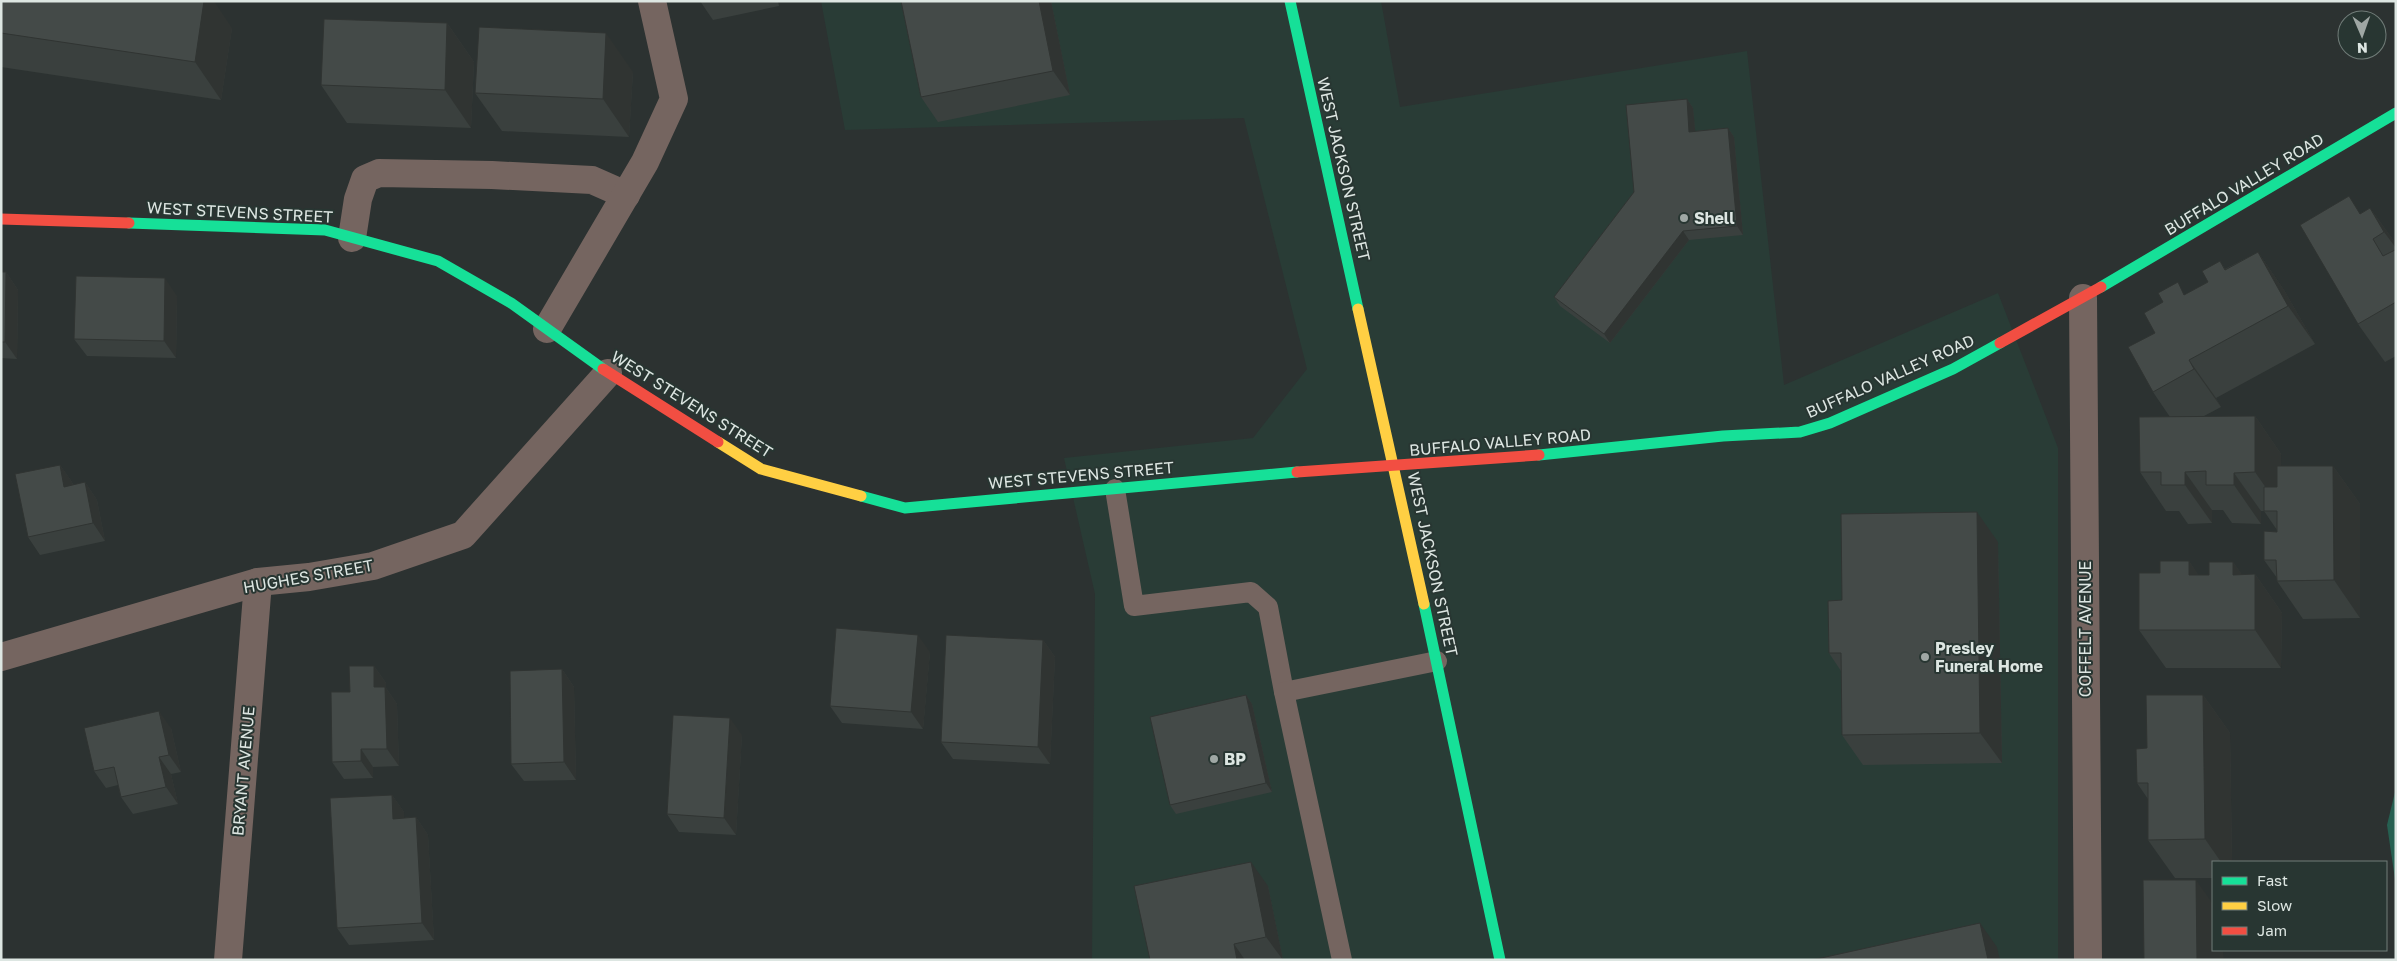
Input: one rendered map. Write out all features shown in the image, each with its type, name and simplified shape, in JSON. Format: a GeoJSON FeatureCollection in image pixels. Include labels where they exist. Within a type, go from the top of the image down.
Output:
{"type":"FeatureCollection","features":[{"type":"Feature","properties":{"kind":"street"},"geometry":{"type":"LineString","coordinates":[[546,329],[626,195],[674,98],[652,1]]}},
{"type":"Feature","properties":{"kind":"street","name":"WEST JACKSON STREET"},"geometry":{"type":"LineString","coordinates":[[1290,1],[1438,661],[1500,960]]}},
{"type":"Feature","properties":{"kind":"street","name":"BUFFALO VALLEY ROAD"},"geometry":{"type":"LineString","coordinates":[[1394,466],[1567,453],[1723,436],[1800,432],[1830,423],[1953,369],[2084,298],[2396,113]]}},
{"type":"Feature","properties":{"kind":"street"},"geometry":{"type":"LineString","coordinates":[[352,238],[358,199],[365,178],[378,173],[492,175],[592,180],[626,195]]}},
{"type":"Feature","properties":{"kind":"street","name":"WEST STEVENS STREET"},"geometry":{"type":"LineString","coordinates":[[1,219],[326,230],[438,261],[511,303],[608,373],[761,469],[905,508],[1239,476],[1394,466]]}},
{"type":"Feature","properties":{"kind":"street","name":"COFFELT AVENUE"},"geometry":{"type":"LineString","coordinates":[[2084,298],[2088,960]]}},
{"type":"Feature","properties":{"kind":"street","name":"HUGHES STREET"},"geometry":{"type":"LineString","coordinates":[[1,657],[258,582],[309,578],[373,566],[463,535],[608,373]]}},
{"type":"Feature","properties":{"kind":"street","name":"BRYANT AVENUE"},"geometry":{"type":"LineString","coordinates":[[228,960],[258,582]]}},
{"type":"Feature","properties":{"kind":"lane"},"geometry":{"type":"LineString","coordinates":[[1115,489],[1134,606],[1251,592],[1268,607],[1284,692],[1342,960]]}},
{"type":"Feature","properties":{"kind":"lane"},"geometry":{"type":"LineString","coordinates":[[1284,692],[1438,661]]}},
{"type":"Feature","properties":{"kind":"shaded area"},"geometry":{"type":"Polygon","coordinates":[[[821,1],[1381,1],[1400,107],[1747,51],[1784,385],[1998,293],[2058,448],[2058,960],[1092,960],[1095,594],[1064,458],[1253,438],[1307,369],[1244,118],[845,130],[821,1]]]}},
{"type":"Feature","properties":{"kind":"green space"},"geometry":{"type":"Polygon","coordinates":[[[2396,788],[2396,886],[2387,825],[2396,788]]]}},
{"type":"Feature","properties":{"kind":"building"},"geometry":{"type":"Polygon","coordinates":[[[1,1],[204,1],[195,62],[1,33],[1,1]]]}},
{"type":"Feature","properties":{"kind":"building"},"geometry":{"type":"Polygon","coordinates":[[[901,1],[1039,1],[1053,71],[921,97],[901,1]]]}},
{"type":"Feature","properties":{"kind":"building"},"geometry":{"type":"Polygon","coordinates":[[[324,19],[447,23],[445,90],[321,85],[324,19]]]}},
{"type":"Feature","properties":{"kind":"building"},"geometry":{"type":"Polygon","coordinates":[[[479,27],[606,33],[603,99],[475,93],[479,27]]]}},
{"type":"Feature","properties":{"kind":"building","name":"Shell"},"geometry":{"type":"Polygon","coordinates":[[[1687,99],[1689,132],[1728,128],[1737,226],[1683,231],[1604,334],[1554,297],[1634,192],[1626,105],[1687,99]]]}},
{"type":"Feature","properties":{"kind":"building"},"geometry":{"type":"Polygon","coordinates":[[[2349,196],[2360,214],[2370,208],[2384,232],[2373,239],[2383,256],[2395,250],[2396,252],[2396,302],[2358,324],[2300,225],[2349,196]]]}},
{"type":"Feature","properties":{"kind":"building"},"geometry":{"type":"Polygon","coordinates":[[[2258,252],[2288,306],[2189,360],[2194,369],[2153,392],[2128,347],[2155,333],[2144,313],[2163,302],[2158,293],[2178,282],[2184,295],[2208,282],[2202,271],[2220,261],[2225,270],[2258,252]]]}},
{"type":"Feature","properties":{"kind":"building"},"geometry":{"type":"Polygon","coordinates":[[[1,272],[6,272],[5,342],[1,342],[1,272]]]}},
{"type":"Feature","properties":{"kind":"building"},"geometry":{"type":"Polygon","coordinates":[[[76,276],[165,278],[164,341],[74,339],[76,276]]]}},
{"type":"Feature","properties":{"kind":"building"},"geometry":{"type":"Polygon","coordinates":[[[2255,416],[2255,472],[2234,473],[2234,485],[2206,485],[2206,471],[2185,472],[2185,485],[2161,485],[2161,472],[2140,472],[2139,417],[2255,416]]]}},
{"type":"Feature","properties":{"kind":"building"},"geometry":{"type":"Polygon","coordinates":[[[60,465],[64,487],[85,482],[93,523],[28,537],[15,474],[60,465]]]}},
{"type":"Feature","properties":{"kind":"building"},"geometry":{"type":"Polygon","coordinates":[[[2277,466],[2333,466],[2334,580],[2277,581],[2276,560],[2264,560],[2264,531],[2277,532],[2277,511],[2264,511],[2264,487],[2277,487],[2277,466]]]}},
{"type":"Feature","properties":{"kind":"building","name":"Presley Funeral Home"},"geometry":{"type":"Polygon","coordinates":[[[1977,512],[1980,733],[1842,735],[1841,653],[1829,653],[1828,601],[1842,600],[1841,514],[1977,512]]]}},
{"type":"Feature","properties":{"kind":"building"},"geometry":{"type":"Polygon","coordinates":[[[2160,561],[2189,561],[2189,575],[2209,575],[2209,562],[2233,562],[2233,575],[2255,574],[2255,630],[2139,630],[2139,573],[2160,573],[2160,561]]]}},
{"type":"Feature","properties":{"kind":"building"},"geometry":{"type":"Polygon","coordinates":[[[836,628],[918,635],[911,712],[830,706],[836,628]]]}},
{"type":"Feature","properties":{"kind":"building"},"geometry":{"type":"Polygon","coordinates":[[[946,635],[1043,640],[1038,747],[941,742],[946,635]]]}},
{"type":"Feature","properties":{"kind":"building"},"geometry":{"type":"Polygon","coordinates":[[[349,666],[374,666],[374,687],[385,687],[387,749],[361,749],[361,761],[332,762],[331,692],[350,692],[349,666]]]}},
{"type":"Feature","properties":{"kind":"building"},"geometry":{"type":"Polygon","coordinates":[[[562,669],[564,762],[511,764],[510,671],[562,669]]]}},
{"type":"Feature","properties":{"kind":"building","name":"BP"},"geometry":{"type":"Polygon","coordinates":[[[1246,695],[1266,783],[1170,805],[1150,717],[1246,695]]]}},
{"type":"Feature","properties":{"kind":"building"},"geometry":{"type":"Polygon","coordinates":[[[2146,695],[2203,695],[2205,839],[2148,840],[2148,783],[2137,783],[2136,749],[2147,748],[2146,695]]]}},
{"type":"Feature","properties":{"kind":"building"},"geometry":{"type":"Polygon","coordinates":[[[159,711],[169,755],[159,757],[166,787],[121,797],[114,767],[94,771],[84,728],[159,711]]]}},
{"type":"Feature","properties":{"kind":"building"},"geometry":{"type":"Polygon","coordinates":[[[673,715],[730,718],[724,818],[667,814],[673,715]]]}},
{"type":"Feature","properties":{"kind":"building"},"geometry":{"type":"Polygon","coordinates":[[[392,795],[393,819],[416,817],[422,923],[337,928],[330,798],[392,795]]]}},
{"type":"Feature","properties":{"kind":"building"},"geometry":{"type":"Polygon","coordinates":[[[1251,862],[1266,937],[1234,944],[1237,960],[1150,960],[1134,886],[1251,862]]]}},
{"type":"Feature","properties":{"kind":"building"},"geometry":{"type":"Polygon","coordinates":[[[2143,880],[2196,880],[2197,960],[2144,960],[2143,880]]]}},
{"type":"Feature","properties":{"kind":"building"},"geometry":{"type":"Polygon","coordinates":[[[1980,923],[1988,960],[1812,960],[1980,923]]]}},
{"type":"Feature","properties":{"kind":"traffic: fast"},"geometry":{"type":"LineString","coordinates":[[1290,1],[1358,309]]}},
{"type":"Feature","properties":{"kind":"traffic: fast"},"geometry":{"type":"LineString","coordinates":[[2101,287],[2396,113]]}},
{"type":"Feature","properties":{"kind":"traffic: fast"},"geometry":{"type":"LineString","coordinates":[[129,223],[325,230],[438,261],[511,303],[603,369]]}},
{"type":"Feature","properties":{"kind":"traffic: fast"},"geometry":{"type":"LineString","coordinates":[[1539,455],[1723,436],[1800,432],[1830,423],[1953,369],[2000,343]]}},
{"type":"Feature","properties":{"kind":"traffic: fast"},"geometry":{"type":"LineString","coordinates":[[861,496],[905,508],[1297,472]]}},
{"type":"Feature","properties":{"kind":"traffic: fast"},"geometry":{"type":"LineString","coordinates":[[1424,604],[1500,960]]}},
{"type":"Feature","properties":{"kind":"traffic: slow"},"geometry":{"type":"LineString","coordinates":[[1358,309],[1424,604]]}},
{"type":"Feature","properties":{"kind":"traffic: slow"},"geometry":{"type":"LineString","coordinates":[[718,442],[761,469],[861,496]]}},
{"type":"Feature","properties":{"kind":"traffic: jam"},"geometry":{"type":"LineString","coordinates":[[1,219],[129,223]]}},
{"type":"Feature","properties":{"kind":"traffic: jam"},"geometry":{"type":"LineString","coordinates":[[2000,343],[2101,287]]}},
{"type":"Feature","properties":{"kind":"traffic: jam"},"geometry":{"type":"LineString","coordinates":[[603,369],[718,442]]}},
{"type":"Feature","properties":{"kind":"traffic: jam"},"geometry":{"type":"LineString","coordinates":[[1297,472],[1539,455]]}},
{"type":"Feature","properties":{"kind":"place","name":"Shell"},"geometry":{"type":"Point","coordinates":[1684,218]}},
{"type":"Feature","properties":{"kind":"place","name":"Presley Funeral Home"},"geometry":{"type":"Point","coordinates":[1925,657]}},
{"type":"Feature","properties":{"kind":"place","name":"BP"},"geometry":{"type":"Point","coordinates":[1214,759]}}]}
